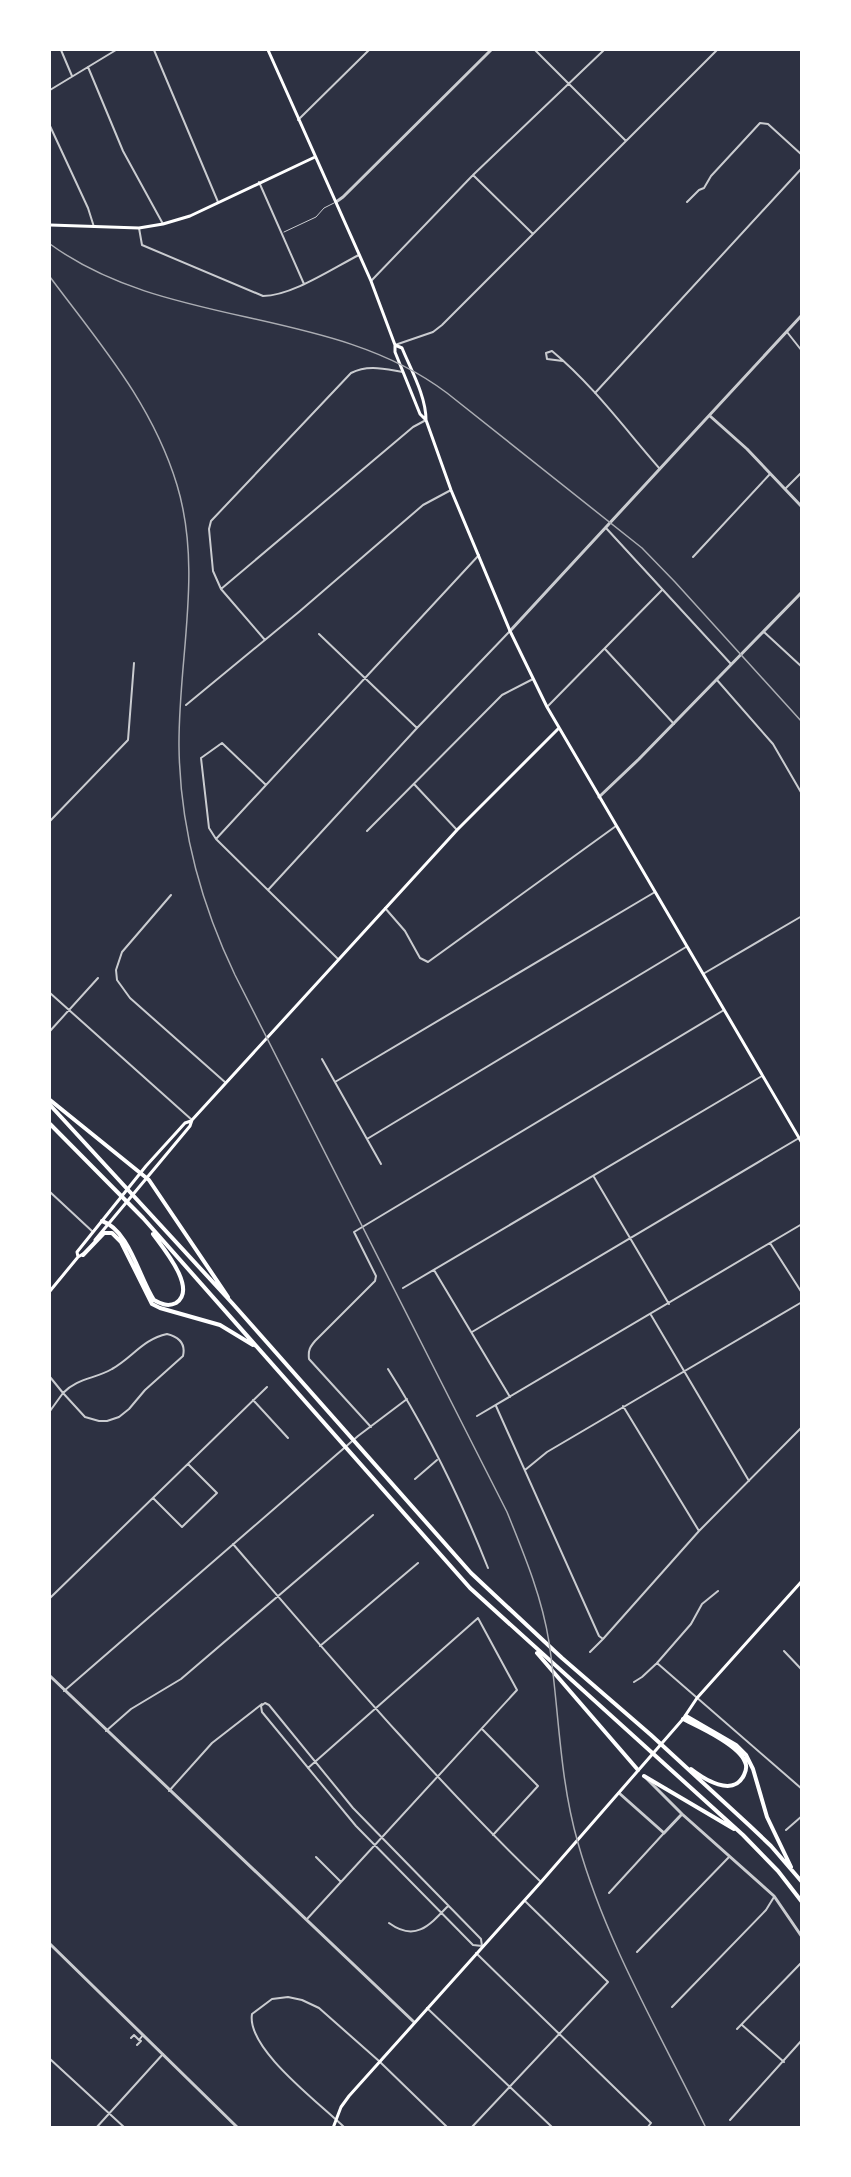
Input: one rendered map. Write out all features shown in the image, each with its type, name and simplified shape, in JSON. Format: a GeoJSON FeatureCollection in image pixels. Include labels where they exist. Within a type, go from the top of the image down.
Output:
{"type":"FeatureCollection","features":[{"type":"Feature","properties":{"kind":"highway"},"geometry":{"type":"LineString","coordinates":[[50,1100],[145,1178],[232,1304]]}},
{"type":"Feature","properties":{"kind":"highway"},"geometry":{"type":"LineString","coordinates":[[50,1105],[232,1304],[471,1573],[757,1833],[801,1882]]}},
{"type":"Feature","properties":{"kind":"highway"},"geometry":{"type":"LineString","coordinates":[[50,1124],[143,1218],[442,1558],[470,1588],[527,1641],[638,1770]]}},
{"type":"Feature","properties":{"kind":"highway"},"geometry":{"type":"LineString","coordinates":[[102,1221],[124,1240],[154,1300],[162,1304],[174,1304],[183,1293],[182,1279],[143,1218]]}},
{"type":"Feature","properties":{"kind":"highway"},"geometry":{"type":"LineString","coordinates":[[107,1225],[121,1242],[152,1304],[220,1325],[258,1349]]}},
{"type":"Feature","properties":{"kind":"highway"},"geometry":{"type":"LineString","coordinates":[[83,1255],[104,1233],[112,1233]]}},
{"type":"Feature","properties":{"kind":"highway"},"geometry":{"type":"LineString","coordinates":[[538,1653],[743,1835],[778,1872],[801,1902]]}},
{"type":"Feature","properties":{"kind":"highway"},"geometry":{"type":"LineString","coordinates":[[680,1762],[707,1781],[725,1786],[742,1779],[746,1768],[745,1762],[735,1749],[685,1717]]}},
{"type":"Feature","properties":{"kind":"highway"},"geometry":{"type":"LineString","coordinates":[[685,1717],[736,1745],[746,1755],[753,1769],[767,1817],[794,1872]]}},
{"type":"Feature","properties":{"kind":"highway"},"geometry":{"type":"LineString","coordinates":[[644,1776],[743,1835]]}},
{"type":"Feature","properties":{"kind":"main road"},"geometry":{"type":"LineString","coordinates":[[268,50],[371,281],[395,345],[395,352],[420,414],[426,420]]}},
{"type":"Feature","properties":{"kind":"main road"},"geometry":{"type":"LineString","coordinates":[[50,225],[139,228],[163,224],[190,216],[315,157]]}},
{"type":"Feature","properties":{"kind":"main road"},"geometry":{"type":"LineString","coordinates":[[395,345],[402,348],[426,410],[426,420],[451,490],[510,631],[547,707],[800,1141]]}},
{"type":"Feature","properties":{"kind":"main road"},"geometry":{"type":"LineString","coordinates":[[50,1290],[78,1257],[83,1255],[190,1126],[192,1120],[457,830],[559,728]]}},
{"type":"Feature","properties":{"kind":"main road"},"geometry":{"type":"LineString","coordinates":[[78,1257],[77,1252],[140,1174],[185,1123],[192,1120]]}},
{"type":"Feature","properties":{"kind":"main road"},"geometry":{"type":"LineString","coordinates":[[333,2127],[349,2096],[541,1882],[685,1717],[697,1698],[801,1582]]}},
{"type":"Feature","properties":{"kind":"main road"},"geometry":{"type":"LineString","coordinates":[[638,1770],[644,1776]]}},
{"type":"Feature","properties":{"kind":"street"},"geometry":{"type":"LineString","coordinates":[[61,50],[72,76]]}},
{"type":"Feature","properties":{"kind":"street"},"geometry":{"type":"LineString","coordinates":[[50,90],[116,50]]}},
{"type":"Feature","properties":{"kind":"street"},"geometry":{"type":"LineString","coordinates":[[154,50],[218,202]]}},
{"type":"Feature","properties":{"kind":"street"},"geometry":{"type":"LineString","coordinates":[[298,120],[369,50]]}},
{"type":"Feature","properties":{"kind":"street"},"geometry":{"type":"LineString","coordinates":[[335,203],[490,50]]}},
{"type":"Feature","properties":{"kind":"street"},"geometry":{"type":"LineString","coordinates":[[535,50],[626,141]]}},
{"type":"Feature","properties":{"kind":"street"},"geometry":{"type":"LineString","coordinates":[[371,281],[473,175],[604,50]]}},
{"type":"Feature","properties":{"kind":"street"},"geometry":{"type":"LineString","coordinates":[[395,345],[432,332],[442,325],[717,50]]}},
{"type":"Feature","properties":{"kind":"street"},"geometry":{"type":"LineString","coordinates":[[88,67],[123,151],[163,224]]}},
{"type":"Feature","properties":{"kind":"street"},"geometry":{"type":"LineString","coordinates":[[687,202],[704,188],[711,177],[760,123],[768,124],[801,155]]}},
{"type":"Feature","properties":{"kind":"street"},"geometry":{"type":"LineString","coordinates":[[50,126],[88,207],[94,227]]}},
{"type":"Feature","properties":{"kind":"street"},"geometry":{"type":"LineString","coordinates":[[595,393],[801,168]]}},
{"type":"Feature","properties":{"kind":"street"},"geometry":{"type":"LineString","coordinates":[[473,175],[533,234]]}},
{"type":"Feature","properties":{"kind":"street"},"geometry":{"type":"LineString","coordinates":[[259,182],[304,284]]}},
{"type":"Feature","properties":{"kind":"street"},"geometry":{"type":"LineString","coordinates":[[139,228],[142,245],[257,294],[271,296],[304,284],[359,255]]}},
{"type":"Feature","properties":{"kind":"street"},"geometry":{"type":"LineString","coordinates":[[268,891],[417,728],[710,416],[801,315]]}},
{"type":"Feature","properties":{"kind":"street"},"geometry":{"type":"LineString","coordinates":[[787,331],[801,351]]}},
{"type":"Feature","properties":{"kind":"street"},"geometry":{"type":"LineString","coordinates":[[563,361],[547,359],[546,353],[552,351],[563,361],[595,393],[660,470]]}},
{"type":"Feature","properties":{"kind":"street"},"geometry":{"type":"LineString","coordinates":[[266,640],[221,589],[213,571],[209,529],[211,521],[351,373],[359,368],[376,367],[403,372]]}},
{"type":"Feature","properties":{"kind":"street"},"geometry":{"type":"LineString","coordinates":[[710,416],[747,448],[801,507]]}},
{"type":"Feature","properties":{"kind":"street"},"geometry":{"type":"LineString","coordinates":[[221,589],[412,427],[426,420]]}},
{"type":"Feature","properties":{"kind":"street"},"geometry":{"type":"LineString","coordinates":[[785,489],[801,472]]}},
{"type":"Feature","properties":{"kind":"street"},"geometry":{"type":"LineString","coordinates":[[693,557],[770,474]]}},
{"type":"Feature","properties":{"kind":"street"},"geometry":{"type":"LineString","coordinates":[[186,705],[266,640],[423,505],[451,490]]}},
{"type":"Feature","properties":{"kind":"street"},"geometry":{"type":"LineString","coordinates":[[606,528],[731,664]]}},
{"type":"Feature","properties":{"kind":"street"},"geometry":{"type":"LineString","coordinates":[[216,839],[367,678],[478,555]]}},
{"type":"Feature","properties":{"kind":"street"},"geometry":{"type":"LineString","coordinates":[[547,707],[662,590]]}},
{"type":"Feature","properties":{"kind":"street"},"geometry":{"type":"LineString","coordinates":[[598,797],[610,789],[801,592]]}},
{"type":"Feature","properties":{"kind":"street"},"geometry":{"type":"LineString","coordinates":[[763,631],[801,666]]}},
{"type":"Feature","properties":{"kind":"street"},"geometry":{"type":"LineString","coordinates":[[319,634],[417,728]]}},
{"type":"Feature","properties":{"kind":"street"},"geometry":{"type":"LineString","coordinates":[[605,648],[674,724]]}},
{"type":"Feature","properties":{"kind":"street"},"geometry":{"type":"LineString","coordinates":[[50,821],[128,740],[134,663]]}},
{"type":"Feature","properties":{"kind":"street"},"geometry":{"type":"LineString","coordinates":[[367,831],[502,695],[533,679]]}},
{"type":"Feature","properties":{"kind":"street"},"geometry":{"type":"LineString","coordinates":[[717,680],[773,744],[801,794]]}},
{"type":"Feature","properties":{"kind":"street"},"geometry":{"type":"LineString","coordinates":[[266,785],[222,743],[201,758],[209,828],[216,839],[338,959]]}},
{"type":"Feature","properties":{"kind":"street"},"geometry":{"type":"LineString","coordinates":[[413,783],[457,830]]}},
{"type":"Feature","properties":{"kind":"street"},"geometry":{"type":"LineString","coordinates":[[385,908],[405,931],[420,958],[428,962],[616,826]]}},
{"type":"Feature","properties":{"kind":"street"},"geometry":{"type":"LineString","coordinates":[[335,1082],[655,892]]}},
{"type":"Feature","properties":{"kind":"street"},"geometry":{"type":"LineString","coordinates":[[171,895],[122,952],[116,970],[117,980],[130,998],[226,1083]]}},
{"type":"Feature","properties":{"kind":"street"},"geometry":{"type":"LineString","coordinates":[[703,974],[801,916]]}},
{"type":"Feature","properties":{"kind":"street"},"geometry":{"type":"LineString","coordinates":[[367,1139],[687,947]]}},
{"type":"Feature","properties":{"kind":"street"},"geometry":{"type":"LineString","coordinates":[[50,1031],[98,978]]}},
{"type":"Feature","properties":{"kind":"street"},"geometry":{"type":"LineString","coordinates":[[50,993],[192,1120]]}},
{"type":"Feature","properties":{"kind":"street"},"geometry":{"type":"LineString","coordinates":[[371,1427],[309,1359],[308,1352],[315,1341],[375,1281],[376,1276],[354,1232],[724,1010]]}},
{"type":"Feature","properties":{"kind":"street"},"geometry":{"type":"LineString","coordinates":[[322,1059],[381,1164]]}},
{"type":"Feature","properties":{"kind":"street"},"geometry":{"type":"LineString","coordinates":[[403,1288],[762,1076]]}},
{"type":"Feature","properties":{"kind":"street"},"geometry":{"type":"LineString","coordinates":[[472,1332],[800,1141]]}},
{"type":"Feature","properties":{"kind":"street"},"geometry":{"type":"LineString","coordinates":[[594,1176],[669,1304]]}},
{"type":"Feature","properties":{"kind":"street"},"geometry":{"type":"LineString","coordinates":[[50,1192],[93,1232]]}},
{"type":"Feature","properties":{"kind":"street"},"geometry":{"type":"LineString","coordinates":[[477,1416],[801,1224]]}},
{"type":"Feature","properties":{"kind":"street"},"geometry":{"type":"LineString","coordinates":[[770,1243],[801,1293]]}},
{"type":"Feature","properties":{"kind":"street"},"geometry":{"type":"LineString","coordinates":[[434,1270],[510,1396]]}},
{"type":"Feature","properties":{"kind":"street"},"geometry":{"type":"LineString","coordinates":[[525,1470],[547,1452],[801,1302]]}},
{"type":"Feature","properties":{"kind":"street"},"geometry":{"type":"LineString","coordinates":[[650,1315],[749,1481]]}},
{"type":"Feature","properties":{"kind":"street"},"geometry":{"type":"LineString","coordinates":[[50,1377],[63,1393],[80,1412],[91,1419],[107,1421],[118,1417],[155,1381],[176,1365],[183,1356],[183,1344],[174,1336],[158,1336],[145,1342],[114,1368],[79,1380],[63,1393],[50,1411]]}},
{"type":"Feature","properties":{"kind":"street"},"geometry":{"type":"LineString","coordinates":[[388,1369],[407,1399],[438,1459],[469,1521],[488,1568]]}},
{"type":"Feature","properties":{"kind":"street"},"geometry":{"type":"LineString","coordinates":[[50,1598],[267,1387]]}},
{"type":"Feature","properties":{"kind":"street"},"geometry":{"type":"LineString","coordinates":[[64,1691],[340,1451],[407,1399]]}},
{"type":"Feature","properties":{"kind":"street"},"geometry":{"type":"LineString","coordinates":[[253,1400],[288,1438]]}},
{"type":"Feature","properties":{"kind":"street"},"geometry":{"type":"LineString","coordinates":[[496,1406],[599,1636],[603,1639]]}},
{"type":"Feature","properties":{"kind":"street"},"geometry":{"type":"LineString","coordinates":[[623,1406],[699,1531]]}},
{"type":"Feature","properties":{"kind":"street"},"geometry":{"type":"LineString","coordinates":[[590,1652],[699,1531],[801,1427]]}},
{"type":"Feature","properties":{"kind":"street"},"geometry":{"type":"LineString","coordinates":[[415,1479],[438,1459]]}},
{"type":"Feature","properties":{"kind":"street"},"geometry":{"type":"LineString","coordinates":[[153,1498],[182,1527],[210,1500],[217,1493],[188,1464]]}},
{"type":"Feature","properties":{"kind":"street"},"geometry":{"type":"LineString","coordinates":[[106,1731],[131,1709],[181,1679],[373,1515]]}},
{"type":"Feature","properties":{"kind":"street"},"geometry":{"type":"LineString","coordinates":[[233,1544],[437,1778],[541,1882]]}},
{"type":"Feature","properties":{"kind":"street"},"geometry":{"type":"LineString","coordinates":[[320,1646],[418,1563]]}},
{"type":"Feature","properties":{"kind":"street"},"geometry":{"type":"LineString","coordinates":[[634,1682],[657,1663],[691,1624],[702,1604],[718,1590]]}},
{"type":"Feature","properties":{"kind":"street"},"geometry":{"type":"LineString","coordinates":[[307,1919],[517,1690],[478,1618],[308,1768]]}},
{"type":"Feature","properties":{"kind":"street"},"geometry":{"type":"LineString","coordinates":[[784,1652],[801,1670]]}},
{"type":"Feature","properties":{"kind":"street"},"geometry":{"type":"LineString","coordinates":[[657,1663],[801,1789]]}},
{"type":"Feature","properties":{"kind":"street"},"geometry":{"type":"LineString","coordinates":[[50,1676],[414,2022]]}},
{"type":"Feature","properties":{"kind":"street"},"geometry":{"type":"LineString","coordinates":[[169,1791],[212,1743],[256,1707],[262,1704],[269,1705],[353,1808],[481,1939],[482,1946],[473,1945],[343,1811],[262,1712],[262,1704]]}},
{"type":"Feature","properties":{"kind":"street"},"geometry":{"type":"LineString","coordinates":[[482,1729],[538,1786],[493,1835]]}},
{"type":"Feature","properties":{"kind":"street"},"geometry":{"type":"LineString","coordinates":[[644,1776],[682,1814],[774,1896],[801,1937]]}},
{"type":"Feature","properties":{"kind":"street"},"geometry":{"type":"LineString","coordinates":[[619,1793],[664,1833]]}},
{"type":"Feature","properties":{"kind":"street"},"geometry":{"type":"LineString","coordinates":[[609,1893],[682,1814]]}},
{"type":"Feature","properties":{"kind":"street"},"geometry":{"type":"LineString","coordinates":[[786,1830],[801,1816]]}},
{"type":"Feature","properties":{"kind":"street"},"geometry":{"type":"LineString","coordinates":[[637,1952],[729,1856]]}},
{"type":"Feature","properties":{"kind":"street"},"geometry":{"type":"LineString","coordinates":[[316,1857],[341,1882]]}},
{"type":"Feature","properties":{"kind":"street"},"geometry":{"type":"LineString","coordinates":[[672,2007],[766,1910],[774,1896]]}},
{"type":"Feature","properties":{"kind":"street"},"geometry":{"type":"LineString","coordinates":[[471,2127],[608,1982],[524,1901]]}},
{"type":"Feature","properties":{"kind":"street"},"geometry":{"type":"LineString","coordinates":[[389,1923],[400,1930],[417,1931],[425,1928],[448,1906]]}},
{"type":"Feature","properties":{"kind":"street"},"geometry":{"type":"LineString","coordinates":[[50,1944],[238,2127]]}},
{"type":"Feature","properties":{"kind":"street"},"geometry":{"type":"LineString","coordinates":[[476,1953],[651,2123],[647,2127]]}},
{"type":"Feature","properties":{"kind":"street"},"geometry":{"type":"LineString","coordinates":[[737,2029],[801,1962]]}},
{"type":"Feature","properties":{"kind":"street"},"geometry":{"type":"LineString","coordinates":[[345,2127],[273,2062],[258,2039],[251,2018],[252,2014],[272,1999],[288,1997],[302,2000],[319,2008],[380,2061],[448,2127]]}},
{"type":"Feature","properties":{"kind":"street"},"geometry":{"type":"LineString","coordinates":[[427,2008],[553,2127]]}},
{"type":"Feature","properties":{"kind":"street"},"geometry":{"type":"LineString","coordinates":[[742,2025],[784,2062]]}},
{"type":"Feature","properties":{"kind":"street"},"geometry":{"type":"LineString","coordinates":[[131,2038],[134,2035],[141,2041],[137,2045]]}},
{"type":"Feature","properties":{"kind":"street"},"geometry":{"type":"LineString","coordinates":[[134,2041],[143,2035]]}},
{"type":"Feature","properties":{"kind":"street"},"geometry":{"type":"LineString","coordinates":[[730,2120],[784,2062],[801,2040]]}},
{"type":"Feature","properties":{"kind":"street"},"geometry":{"type":"LineString","coordinates":[[96,2127],[163,2054]]}},
{"type":"Feature","properties":{"kind":"street"},"geometry":{"type":"LineString","coordinates":[[50,2059],[125,2127]]}},
{"type":"Feature","properties":{"kind":"lane"},"geometry":{"type":"LineString","coordinates":[[282,233],[316,217],[324,208],[335,203]]}},
{"type":"Feature","properties":{"kind":"railway"},"geometry":{"type":"LineString","coordinates":[[50,244],[96,271],[146,291],[353,345],[401,365],[447,393],[642,548],[802,722]]}},
{"type":"Feature","properties":{"kind":"railway"},"geometry":{"type":"LineString","coordinates":[[50,277],[106,351],[139,401],[154,427],[177,485],[185,517],[189,582],[180,714],[180,777],[188,835],[212,921],[235,975],[507,1512],[532,1576],[546,1625],[567,1793],[578,1843],[603,1917],[619,1953],[706,2128]]}}]}
